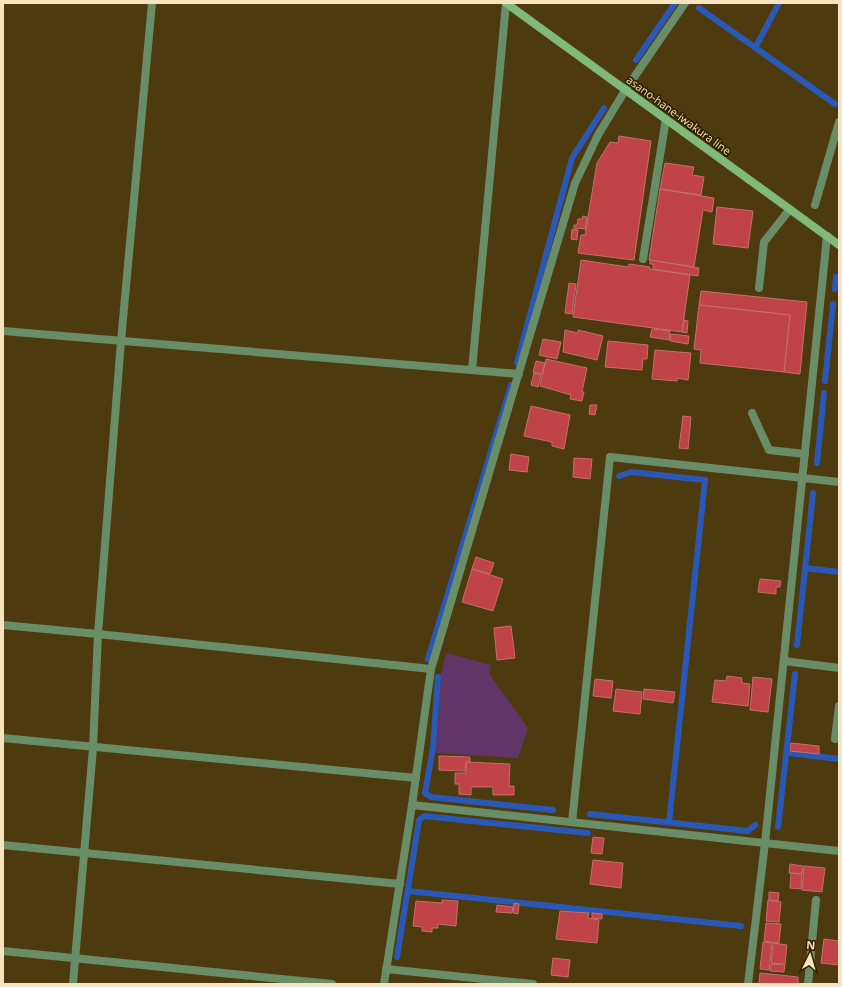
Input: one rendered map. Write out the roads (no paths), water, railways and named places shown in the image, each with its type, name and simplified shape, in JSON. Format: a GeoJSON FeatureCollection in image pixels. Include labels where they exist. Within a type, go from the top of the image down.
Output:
{"type":"FeatureCollection","features":[{"type":"Feature","properties":{"kind":"main road","name":"asano-hane-iwakura line"},"geometry":{"type":"LineString","coordinates":[[506,3],[839,245]]}},
{"type":"Feature","properties":{"kind":"street"},"geometry":{"type":"LineString","coordinates":[[73,984],[93,748],[98,634],[121,341],[152,3]]}},
{"type":"Feature","properties":{"kind":"street"},"geometry":{"type":"LineString","coordinates":[[472,370],[506,3]]}},
{"type":"Feature","properties":{"kind":"street"},"geometry":{"type":"LineString","coordinates":[[384,984],[412,805],[431,669],[575,184],[598,135],[626,90],[685,3]]}},
{"type":"Feature","properties":{"kind":"street"},"geometry":{"type":"LineString","coordinates":[[643,259],[666,119]]}},
{"type":"Feature","properties":{"kind":"street"},"geometry":{"type":"LineString","coordinates":[[815,206],[839,122]]}},
{"type":"Feature","properties":{"kind":"street"},"geometry":{"type":"LineString","coordinates":[[759,288],[764,242],[790,209]]}},
{"type":"Feature","properties":{"kind":"street"},"geometry":{"type":"LineString","coordinates":[[748,984],[765,843],[827,236]]}},
{"type":"Feature","properties":{"kind":"street"},"geometry":{"type":"LineString","coordinates":[[3,331],[519,374]]}},
{"type":"Feature","properties":{"kind":"street"},"geometry":{"type":"LineString","coordinates":[[752,413],[769,450],[805,454]]}},
{"type":"Feature","properties":{"kind":"street"},"geometry":{"type":"LineString","coordinates":[[572,822],[610,457],[839,482]]}},
{"type":"Feature","properties":{"kind":"street"},"geometry":{"type":"LineString","coordinates":[[3,625],[431,669]]}},
{"type":"Feature","properties":{"kind":"street"},"geometry":{"type":"LineString","coordinates":[[784,662],[839,668]]}},
{"type":"Feature","properties":{"kind":"street"},"geometry":{"type":"LineString","coordinates":[[835,739],[839,706]]}},
{"type":"Feature","properties":{"kind":"street"},"geometry":{"type":"LineString","coordinates":[[3,738],[93,748],[416,778]]}},
{"type":"Feature","properties":{"kind":"street"},"geometry":{"type":"LineString","coordinates":[[412,805],[839,851]]}},
{"type":"Feature","properties":{"kind":"street"},"geometry":{"type":"LineString","coordinates":[[3,845],[400,884]]}},
{"type":"Feature","properties":{"kind":"street"},"geometry":{"type":"LineString","coordinates":[[808,984],[816,900]]}},
{"type":"Feature","properties":{"kind":"street"},"geometry":{"type":"LineString","coordinates":[[3,951],[332,984]]}},
{"type":"Feature","properties":{"kind":"street"},"geometry":{"type":"LineString","coordinates":[[386,969],[533,984]]}},
{"type":"Feature","properties":{"kind":"waterway"},"geometry":{"type":"LineString","coordinates":[[636,60],[675,3]]}},
{"type":"Feature","properties":{"kind":"waterway"},"geometry":{"type":"LineString","coordinates":[[755,48],[779,3]]}},
{"type":"Feature","properties":{"kind":"waterway"},"geometry":{"type":"LineString","coordinates":[[699,8],[835,104]]}},
{"type":"Feature","properties":{"kind":"waterway"},"geometry":{"type":"LineString","coordinates":[[517,363],[572,158],[604,108]]}},
{"type":"Feature","properties":{"kind":"waterway"},"geometry":{"type":"LineString","coordinates":[[835,289],[836,277]]}},
{"type":"Feature","properties":{"kind":"waterway"},"geometry":{"type":"LineString","coordinates":[[825,381],[833,304]]}},
{"type":"Feature","properties":{"kind":"waterway"},"geometry":{"type":"LineString","coordinates":[[428,659],[511,385]]}},
{"type":"Feature","properties":{"kind":"waterway"},"geometry":{"type":"LineString","coordinates":[[817,463],[824,393]]}},
{"type":"Feature","properties":{"kind":"waterway"},"geometry":{"type":"LineString","coordinates":[[619,476],[631,472],[705,480],[669,822]]}},
{"type":"Feature","properties":{"kind":"waterway"},"geometry":{"type":"LineString","coordinates":[[797,645],[813,493]]}},
{"type":"Feature","properties":{"kind":"waterway"},"geometry":{"type":"LineString","coordinates":[[805,568],[839,572]]}},
{"type":"Feature","properties":{"kind":"waterway"},"geometry":{"type":"LineString","coordinates":[[778,827],[795,674]]}},
{"type":"Feature","properties":{"kind":"waterway"},"geometry":{"type":"LineString","coordinates":[[438,677],[433,748],[425,793],[431,797],[553,810]]}},
{"type":"Feature","properties":{"kind":"waterway"},"geometry":{"type":"LineString","coordinates":[[789,753],[839,759]]}},
{"type":"Feature","properties":{"kind":"waterway"},"geometry":{"type":"LineString","coordinates":[[590,814],[748,831],[755,825]]}},
{"type":"Feature","properties":{"kind":"waterway"},"geometry":{"type":"LineString","coordinates":[[397,957],[419,820],[424,816],[588,833]]}},
{"type":"Feature","properties":{"kind":"waterway"},"geometry":{"type":"LineString","coordinates":[[408,891],[741,926]]}}]}
